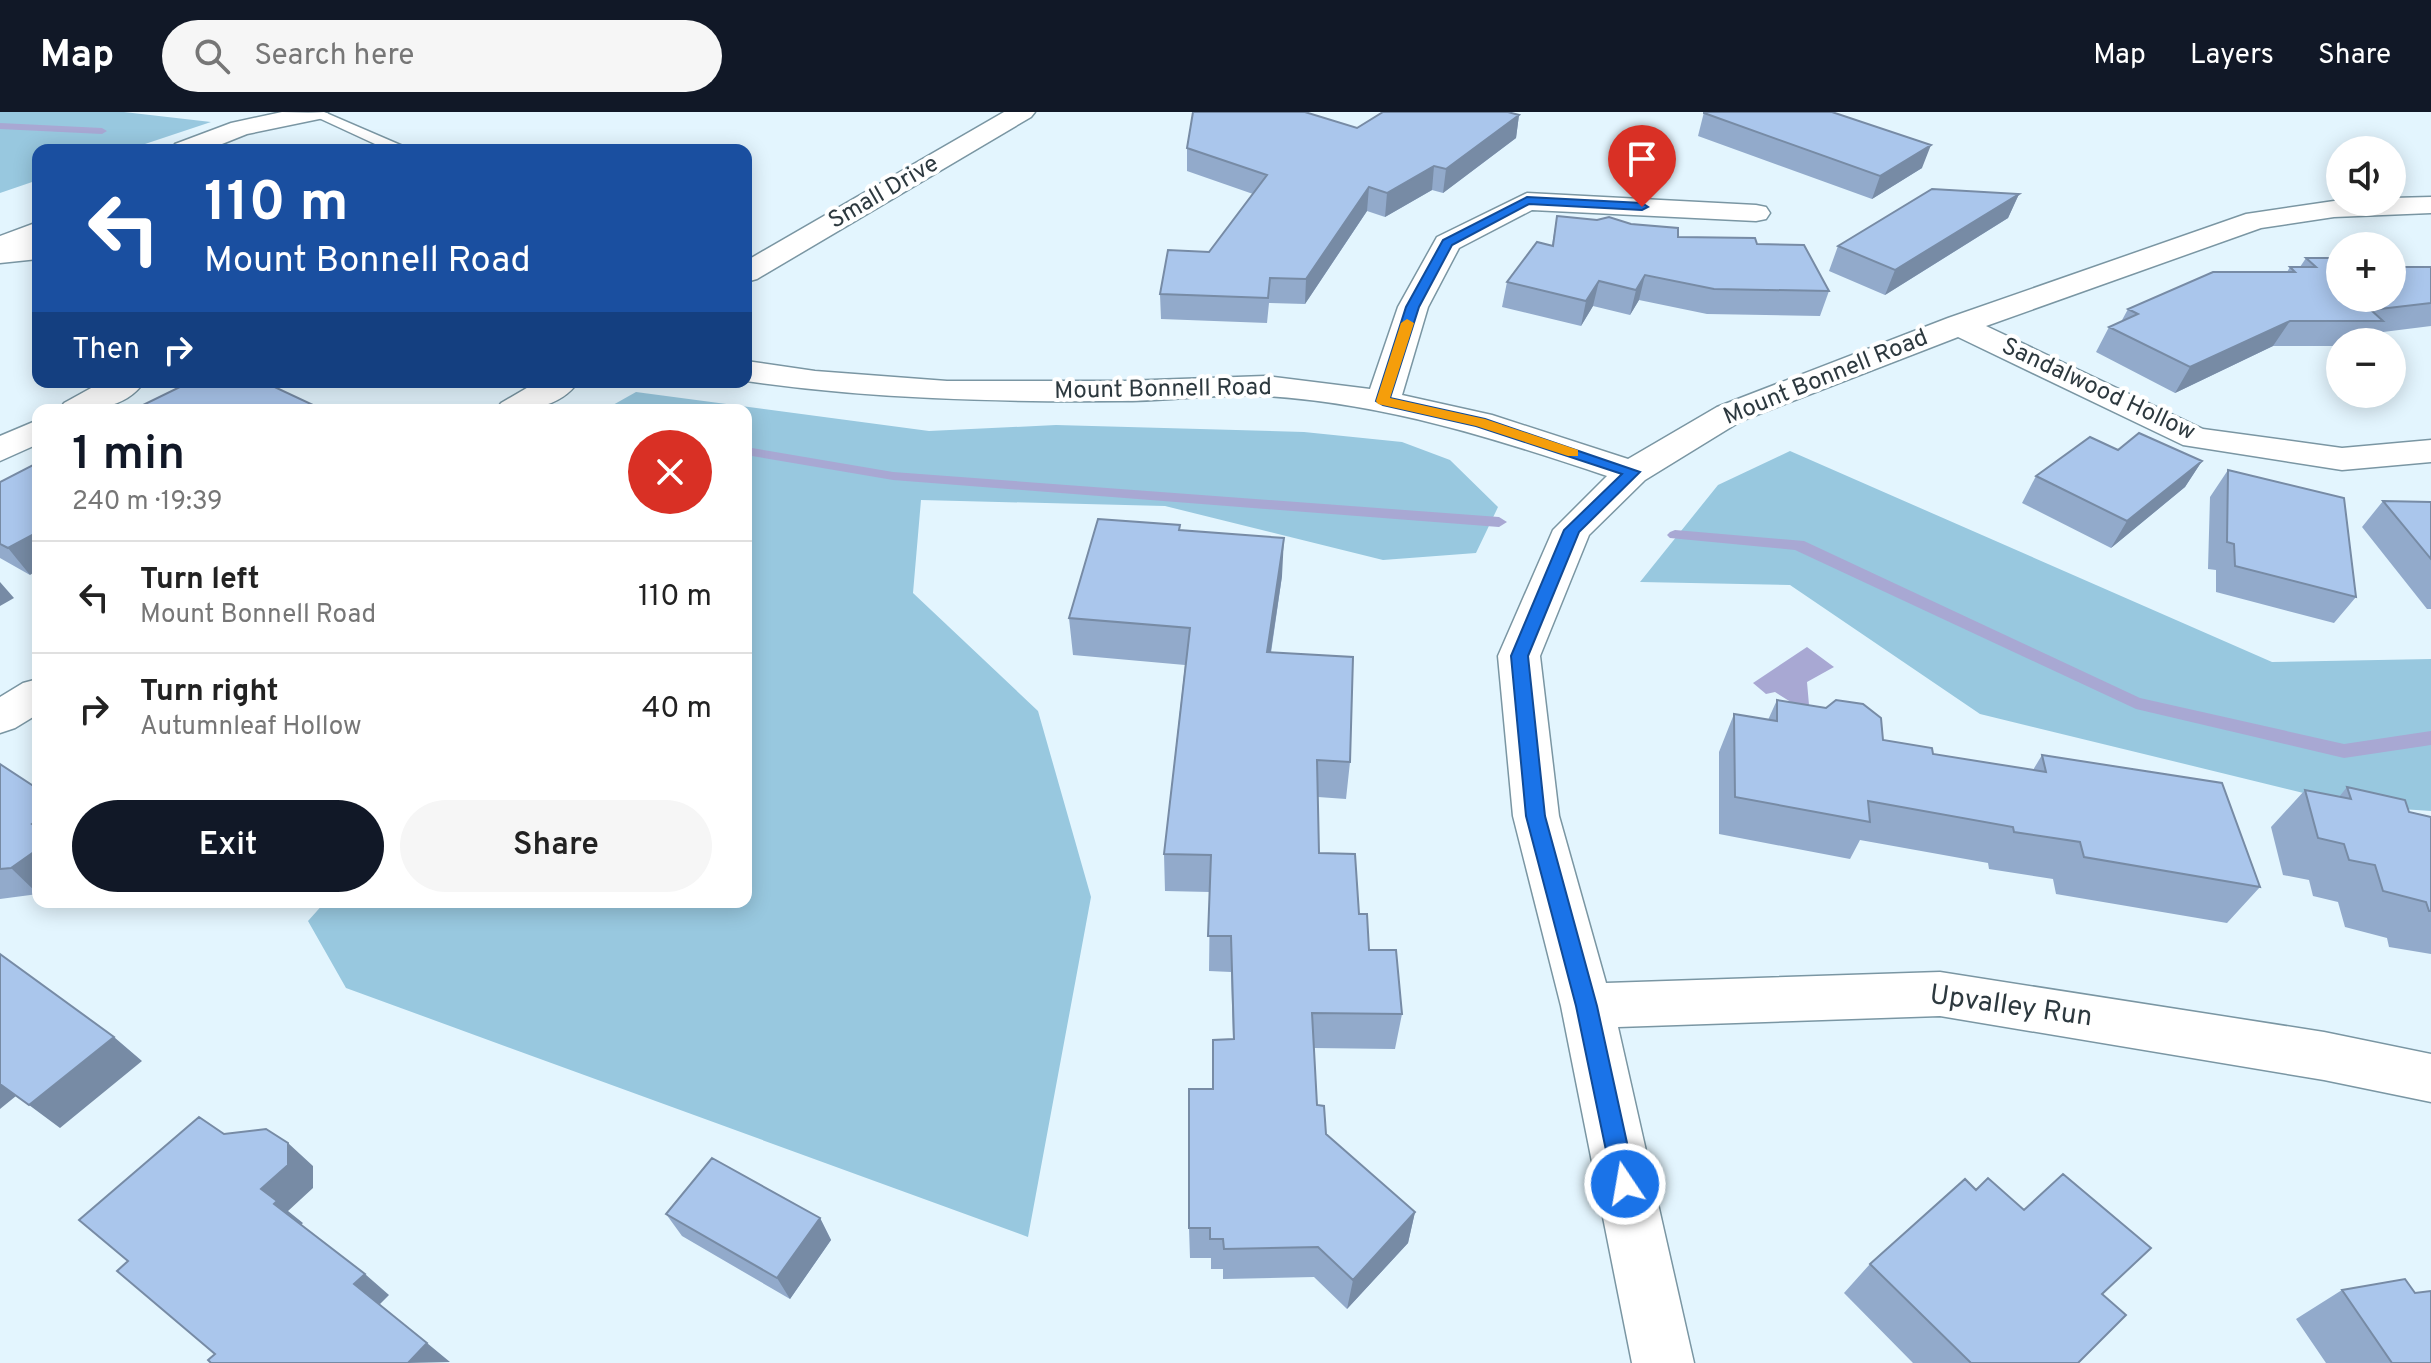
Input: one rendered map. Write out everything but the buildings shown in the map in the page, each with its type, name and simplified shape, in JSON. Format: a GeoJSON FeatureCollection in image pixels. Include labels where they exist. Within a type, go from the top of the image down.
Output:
{"type":"FeatureCollection","features":[{"type":"Feature","properties":{"kind":"street"},"geometry":{"type":"LineString","coordinates":[[199,144],[240,128],[316,112]]}},
{"type":"Feature","properties":{"kind":"street"},"geometry":{"type":"LineString","coordinates":[[255,144],[316,112]]}},
{"type":"Feature","properties":{"kind":"street","name":"Small Drive"},"geometry":{"type":"LineString","coordinates":[[752,270],[1022,112]]}},
{"type":"Feature","properties":{"kind":"street"},"geometry":{"type":"LineString","coordinates":[[1383,401],[1413,307],[1447,243],[1527,201],[1756,213]]}},
{"type":"Feature","properties":{"kind":"street","name":"Mount Bonnell Road"},"geometry":{"type":"LineString","coordinates":[[752,372],[815,381],[947,391],[1124,391],[1265,386],[1383,401],[1480,422],[1632,472],[1729,414],[1959,325],[2256,220],[2334,209],[2431,205]]}},
{"type":"Feature","properties":{"kind":"street"},"geometry":{"type":"LineString","coordinates":[[0,222],[32,209]]}},
{"type":"Feature","properties":{"kind":"street"},"geometry":{"type":"LineString","coordinates":[[0,246],[32,233]]}},
{"type":"Feature","properties":{"kind":"street"},"geometry":{"type":"LineString","coordinates":[[0,254],[32,251]]}},
{"type":"Feature","properties":{"kind":"street","name":"Sandalwood Hollow"},"geometry":{"type":"LineString","coordinates":[[1959,325],[2195,438],[2342,459],[2431,451]]}},
{"type":"Feature","properties":{"kind":"street"},"geometry":{"type":"LineString","coordinates":[[87,404],[116,388]]}},
{"type":"Feature","properties":{"kind":"street"},"geometry":{"type":"LineString","coordinates":[[523,404],[551,388]]}},
{"type":"Feature","properties":{"kind":"street"},"geometry":{"type":"LineString","coordinates":[[0,450],[32,433]]}},
{"type":"Feature","properties":{"kind":"street"},"geometry":{"type":"LineString","coordinates":[[1632,472],[1572,530],[1519,656],[1536,816],[1587,1006],[1663,1363]]}},
{"type":"Feature","properties":{"kind":"street"},"geometry":{"type":"LineString","coordinates":[[0,717],[32,698]]}},
{"type":"Feature","properties":{"kind":"street","name":"Upvalley Run"},"geometry":{"type":"LineString","coordinates":[[1587,1006],[1940,994],[2324,1056],[2431,1078]]}},
{"type":"Feature","properties":{"kind":"lane"},"geometry":{"type":"LineString","coordinates":[[316,112],[387,144]]}},
{"type":"Feature","properties":{"kind":"shaded area"},"geometry":{"type":"Polygon","coordinates":[[[0,112],[124,112],[211,122],[145,144],[32,144],[32,182],[0,193],[0,112]]]}},
{"type":"Feature","properties":{"kind":"shaded area"},"geometry":{"type":"Polygon","coordinates":[[[636,392],[726,404],[615,404],[636,392]]]}},
{"type":"Feature","properties":{"kind":"shaded area"},"geometry":{"type":"Polygon","coordinates":[[[752,407],[929,431],[1056,425],[1304,432],[1402,442],[1450,460],[1498,507],[1476,553],[1383,560],[1165,506],[921,500],[913,593],[1038,711],[1091,897],[1028,1237],[346,988],[308,921],[320,908],[752,908],[752,407]]]}},
{"type":"Feature","properties":{"kind":"shaded area"},"geometry":{"type":"Polygon","coordinates":[[[1790,451],[2272,662],[2431,659],[2431,811],[2357,806],[1980,714],[1790,585],[1640,582],[1718,485],[1790,451]]]}},
{"type":"Feature","properties":{"kind":"shaded area"},"geometry":{"type":"Polygon","coordinates":[[[1807,647],[1834,667],[1807,682],[1809,705],[1794,704],[1775,692],[1766,694],[1753,683],[1807,647]]]}},
{"type":"Feature","properties":{"kind":"waterway"},"geometry":{"type":"LineString","coordinates":[[0,126],[102,131]]}},
{"type":"Feature","properties":{"kind":"waterway"},"geometry":{"type":"LineString","coordinates":[[752,452],[893,476],[1499,522]]}},
{"type":"Feature","properties":{"kind":"waterway"},"geometry":{"type":"LineString","coordinates":[[1675,535],[1798,545],[2136,703],[2344,751],[2431,738]]}},
{"type":"Feature","properties":{"kind":"slow traffic"},"geometry":{"type":"LineString","coordinates":[[1407,323],[1383,401],[1480,422],[1573,453]]}},
{"type":"Feature","properties":{"kind":"route"},"geometry":{"type":"LineString","coordinates":[[1625,1184],[1587,1006],[1536,816],[1519,656],[1572,530],[1632,472],[1480,422],[1383,401],[1413,307],[1447,243],[1527,201],[1642,207]]}}]}
